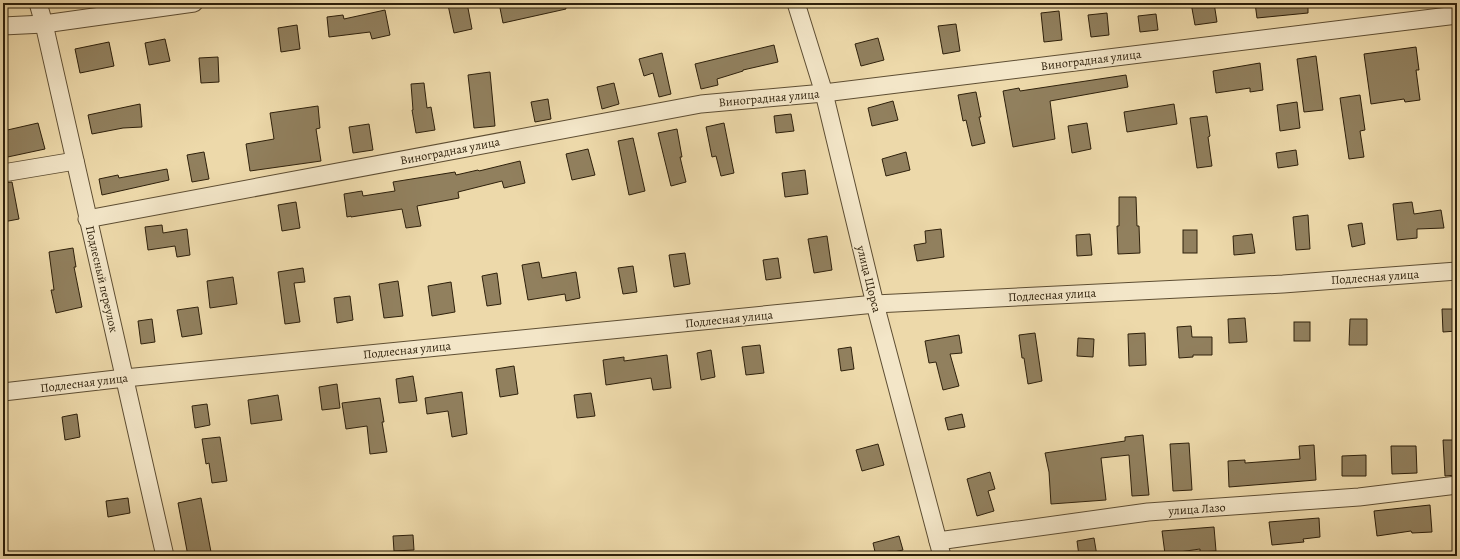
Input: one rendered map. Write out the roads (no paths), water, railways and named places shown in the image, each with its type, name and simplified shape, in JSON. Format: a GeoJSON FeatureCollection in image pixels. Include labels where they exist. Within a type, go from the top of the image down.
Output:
{"type":"FeatureCollection","features":[{"type":"Feature","properties":{"kind":"street","name":"Подлесный переулок"},"geometry":{"type":"LineString","coordinates":[[38,3],[165,556]]}},
{"type":"Feature","properties":{"kind":"street"},"geometry":{"type":"LineString","coordinates":[[3,26],[44,24],[194,3]]}},
{"type":"Feature","properties":{"kind":"street","name":"улица Щорса"},"geometry":{"type":"LineString","coordinates":[[796,3],[824,94],[875,304],[940,549]]}},
{"type":"Feature","properties":{"kind":"street","name":"Виноградная улица"},"geometry":{"type":"LineString","coordinates":[[87,219],[701,104],[824,94],[1457,15]]}},
{"type":"Feature","properties":{"kind":"street"},"geometry":{"type":"LineString","coordinates":[[3,173],[75,162]]}},
{"type":"Feature","properties":{"kind":"street","name":"Подлесная улица"},"geometry":{"type":"LineString","coordinates":[[3,392],[125,378],[875,304],[1283,284],[1457,270]]}},
{"type":"Feature","properties":{"kind":"street","name":"улица Лазо"},"geometry":{"type":"LineString","coordinates":[[940,549],[1148,512],[1359,497],[1457,485]]}}]}
